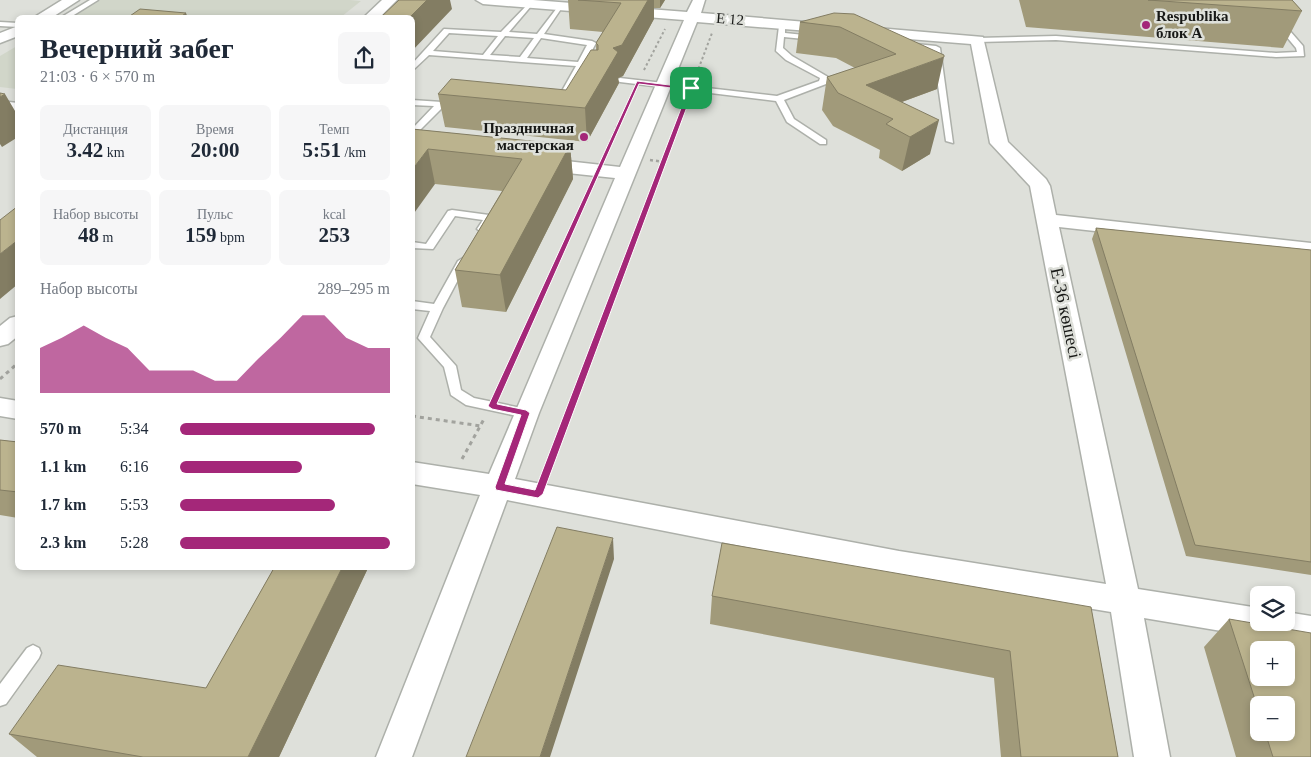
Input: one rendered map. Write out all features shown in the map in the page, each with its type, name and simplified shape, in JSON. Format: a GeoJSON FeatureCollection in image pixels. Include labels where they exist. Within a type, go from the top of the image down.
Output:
{"type":"FeatureCollection","features":[{"type":"Feature","properties":{"kind":"street"},"geometry":{"type":"LineString","coordinates":[[45,15],[72,0]]}},
{"type":"Feature","properties":{"kind":"street"},"geometry":{"type":"LineString","coordinates":[[373,15],[390,0]]}},
{"type":"Feature","properties":{"kind":"street","name":"E 12"},"geometry":{"type":"LineString","coordinates":[[483,0],[530,4],[688,10],[717,18],[782,29],[978,40]]}},
{"type":"Feature","properties":{"kind":"street"},"geometry":{"type":"LineString","coordinates":[[394,757],[526,413],[663,85],[688,10]]}},
{"type":"Feature","properties":{"kind":"street"},"geometry":{"type":"LineString","coordinates":[[0,39],[15,32]]}},
{"type":"Feature","properties":{"kind":"street","name":"Е-36 көшесі"},"geometry":{"type":"LineString","coordinates":[[978,40],[999,143],[1007,154],[1034,173],[1040,186],[1125,602],[1152,757]]}},
{"type":"Feature","properties":{"kind":"street"},"geometry":{"type":"LineString","coordinates":[[0,106],[15,108]]}},
{"type":"Feature","properties":{"kind":"street"},"geometry":{"type":"LineString","coordinates":[[520,162],[626,173]]}},
{"type":"Feature","properties":{"kind":"street"},"geometry":{"type":"LineString","coordinates":[[1047,220],[1311,249]]}},
{"type":"Feature","properties":{"kind":"street"},"geometry":{"type":"LineString","coordinates":[[0,338],[15,326]]}},
{"type":"Feature","properties":{"kind":"street"},"geometry":{"type":"LineString","coordinates":[[0,407],[15,410]]}},
{"type":"Feature","properties":{"kind":"street"},"geometry":{"type":"LineString","coordinates":[[415,473],[538,494],[899,564],[1311,631]]}},
{"type":"Feature","properties":{"kind":"lane"},"geometry":{"type":"LineString","coordinates":[[68,15],[95,0]]}},
{"type":"Feature","properties":{"kind":"lane"},"geometry":{"type":"LineString","coordinates":[[978,40],[1056,38],[1276,55],[1301,54],[1300,48],[1259,0]]}},
{"type":"Feature","properties":{"kind":"lane"},"geometry":{"type":"LineString","coordinates":[[485,57],[530,4]]}},
{"type":"Feature","properties":{"kind":"lane"},"geometry":{"type":"LineString","coordinates":[[522,60],[539,36],[557,4]]}},
{"type":"Feature","properties":{"kind":"lane"},"geometry":{"type":"LineString","coordinates":[[0,24],[15,25]]}},
{"type":"Feature","properties":{"kind":"lane"},"geometry":{"type":"LineString","coordinates":[[620,80],[778,99],[816,86],[823,82],[824,77],[779,49],[782,29],[820,38]]}},
{"type":"Feature","properties":{"kind":"lane"},"geometry":{"type":"LineString","coordinates":[[416,62],[428,53],[447,31],[539,36],[590,42],[592,44],[580,64],[577,76],[558,107]]}},
{"type":"Feature","properties":{"kind":"lane"},"geometry":{"type":"LineString","coordinates":[[897,44],[936,48],[950,141]]}},
{"type":"Feature","properties":{"kind":"lane"},"geometry":{"type":"LineString","coordinates":[[428,53],[580,64]]}},
{"type":"Feature","properties":{"kind":"lane"},"geometry":{"type":"LineString","coordinates":[[778,99],[782,102],[790,120],[823,142]]}},
{"type":"Feature","properties":{"kind":"lane"},"geometry":{"type":"LineString","coordinates":[[415,102],[468,107]]}},
{"type":"Feature","properties":{"kind":"lane"},"geometry":{"type":"LineString","coordinates":[[415,132],[440,104]]}},
{"type":"Feature","properties":{"kind":"lane"},"geometry":{"type":"LineString","coordinates":[[415,245],[429,247],[452,213],[489,218],[437,308],[424,338],[448,360],[454,376],[454,392],[471,402],[526,413]]}},
{"type":"Feature","properties":{"kind":"lane"},"geometry":{"type":"LineString","coordinates":[[415,305],[437,308]]}},
{"type":"Feature","properties":{"kind":"lane"},"geometry":{"type":"LineString","coordinates":[[0,698],[33,653]]}},
{"type":"Feature","properties":{"kind":"path"},"geometry":{"type":"LineString","coordinates":[[450,479],[492,406],[637,82],[688,10]]}},
{"type":"Feature","properties":{"kind":"path"},"geometry":{"type":"LineString","coordinates":[[538,494],[717,18]]}},
{"type":"Feature","properties":{"kind":"path"},"geometry":{"type":"LineString","coordinates":[[1,378],[15,366]]}},
{"type":"Feature","properties":{"kind":"path"},"geometry":{"type":"LineString","coordinates":[[415,416],[481,426]]}},
{"type":"Feature","properties":{"kind":"shaded area"},"geometry":{"type":"Polygon","coordinates":[[[100,0],[361,1],[344,15],[74,15],[100,0]]]}},
{"type":"Feature","properties":{"kind":"shaded area"},"geometry":{"type":"Polygon","coordinates":[[[15,47],[15,89],[0,87],[0,56],[15,47]]]}},
{"type":"Feature","properties":{"kind":"building"},"geometry":{"type":"Polygon","coordinates":[[[399,0],[427,0],[412,15],[383,15],[399,0]]]}},
{"type":"Feature","properties":{"kind":"building"},"geometry":{"type":"Polygon","coordinates":[[[578,0],[648,0],[622,45],[613,48],[618,52],[585,108],[438,94],[451,79],[566,90],[591,50],[598,50],[596,43],[621,3],[578,0]]]}},
{"type":"Feature","properties":{"kind":"building"},"geometry":{"type":"Polygon","coordinates":[[[1148,0],[1292,0],[1302,11],[1247,7],[1148,0]]]}},
{"type":"Feature","properties":{"kind":"building"},"geometry":{"type":"Polygon","coordinates":[[[140,9],[186,13],[183,15],[131,15],[140,9]]]}},
{"type":"Feature","properties":{"kind":"building"},"geometry":{"type":"Polygon","coordinates":[[[834,13],[854,14],[944,55],[944,57],[866,85],[939,120],[910,137],[886,124],[893,119],[838,93],[827,77],[896,54],[840,27],[800,22],[834,13]]]}},
{"type":"Feature","properties":{"kind":"building"},"geometry":{"type":"Polygon","coordinates":[[[415,129],[570,145],[500,275],[455,270],[522,159],[428,149],[415,166],[415,129]]]}},
{"type":"Feature","properties":{"kind":"building"},"geometry":{"type":"Polygon","coordinates":[[[15,208],[15,242],[0,254],[0,220],[15,208]]]}},
{"type":"Feature","properties":{"kind":"building"},"geometry":{"type":"Polygon","coordinates":[[[1096,228],[1311,250],[1311,562],[1195,545],[1096,228]]]}},
{"type":"Feature","properties":{"kind":"building"},"geometry":{"type":"Polygon","coordinates":[[[0,440],[15,442],[15,492],[0,490],[0,440]]]}},
{"type":"Feature","properties":{"kind":"building"},"geometry":{"type":"Polygon","coordinates":[[[557,527],[613,538],[540,757],[466,757],[557,527]]]}},
{"type":"Feature","properties":{"kind":"building"},"geometry":{"type":"Polygon","coordinates":[[[722,543],[1091,607],[1118,757],[1021,757],[1010,651],[712,596],[722,543]]]}},
{"type":"Feature","properties":{"kind":"building"},"geometry":{"type":"Polygon","coordinates":[[[273,570],[341,570],[248,757],[143,757],[9,734],[58,665],[206,688],[273,570]]]}},
{"type":"Feature","properties":{"kind":"building"},"geometry":{"type":"Polygon","coordinates":[[[1229,619],[1250,623],[1250,631],[1295,630],[1311,633],[1311,757],[1273,757],[1268,741],[1295,741],[1295,696],[1254,696],[1251,686],[1295,686],[1295,641],[1250,641],[1250,684],[1229,619]]]}},
{"type":"Feature","properties":{"kind":"place","name":"Respublika блок А"},"geometry":{"type":"Point","coordinates":[1146,25]}},
{"type":"Feature","properties":{"kind":"place","name":"Праздничная мастерская"},"geometry":{"type":"Point","coordinates":[584,137]}},
{"type":"Feature","properties":{"kind":"route"},"geometry":{"type":"LineString","coordinates":[[637,82],[691,88],[665,162],[538,494],[499,487],[526,413],[492,406],[637,82]]}}]}
